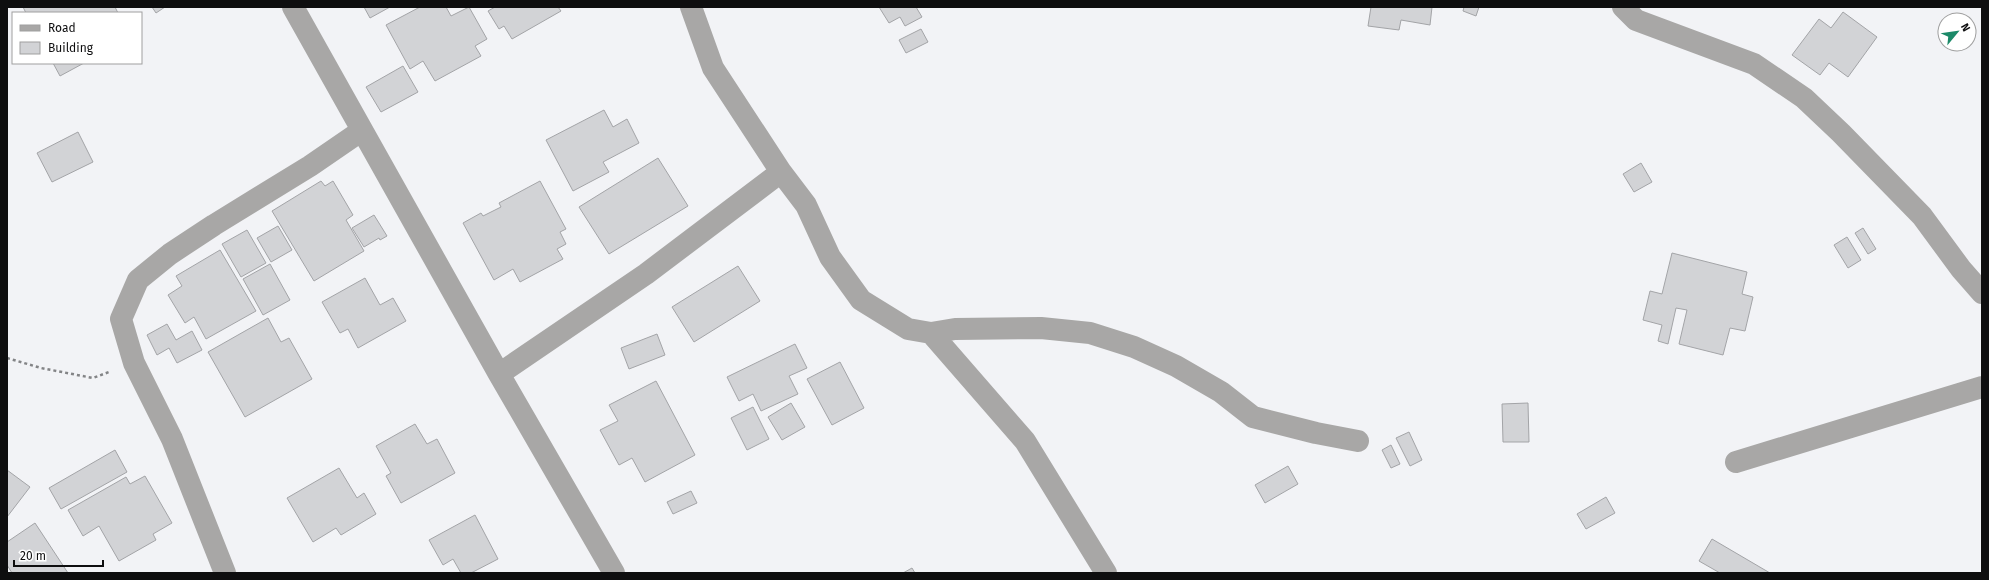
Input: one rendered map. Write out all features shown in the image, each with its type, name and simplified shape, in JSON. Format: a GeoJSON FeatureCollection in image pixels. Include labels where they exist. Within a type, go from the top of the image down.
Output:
{"type":"FeatureCollection","features":[{"type":"Feature","properties":{"kind":"street"},"geometry":{"type":"LineString","coordinates":[[293,7],[361,131],[614,573]]}},
{"type":"Feature","properties":{"kind":"street"},"geometry":{"type":"LineString","coordinates":[[691,7],[714,68],[781,172],[806,205],[830,257],[861,300],[908,330],[931,333],[955,329],[1041,328],[1090,333],[1134,347],[1176,366],[1221,392],[1253,417],[1316,434],[1358,441]]}},
{"type":"Feature","properties":{"kind":"street"},"geometry":{"type":"LineString","coordinates":[[1622,7],[1636,20],[1754,64],[1804,98],[1841,133],[1922,216],[1961,269],[1982,293]]}},
{"type":"Feature","properties":{"kind":"street"},"geometry":{"type":"LineString","coordinates":[[225,573],[172,439],[134,363],[121,319],[138,280],[170,254],[201,233],[310,166],[361,131]]}},
{"type":"Feature","properties":{"kind":"street"},"geometry":{"type":"LineString","coordinates":[[499,374],[646,274],[781,172]]}},
{"type":"Feature","properties":{"kind":"street"},"geometry":{"type":"LineString","coordinates":[[931,333],[1025,440],[1106,573]]}},
{"type":"Feature","properties":{"kind":"street"},"geometry":{"type":"LineString","coordinates":[[1736,462],[1982,387]]}},
{"type":"Feature","properties":{"kind":"path"},"geometry":{"type":"LineString","coordinates":[[7,358],[41,368],[93,378],[134,363]]}},
{"type":"Feature","properties":{"kind":"building"},"geometry":{"type":"Polygon","coordinates":[[[23,7],[115,7],[118,12],[26,12],[23,7]]]}},
{"type":"Feature","properties":{"kind":"building"},"geometry":{"type":"Polygon","coordinates":[[[152,7],[165,7],[156,13],[152,7]]]}},
{"type":"Feature","properties":{"kind":"building"},"geometry":{"type":"Polygon","coordinates":[[[364,7],[390,7],[370,18],[364,7]]]}},
{"type":"Feature","properties":{"kind":"building"},"geometry":{"type":"Polygon","coordinates":[[[420,7],[446,7],[451,16],[469,7],[487,39],[475,46],[481,56],[435,81],[423,61],[410,69],[386,25],[420,7]]]}},
{"type":"Feature","properties":{"kind":"building"},"geometry":{"type":"Polygon","coordinates":[[[495,7],[558,7],[561,11],[512,39],[504,26],[499,29],[488,11],[495,7]]]}},
{"type":"Feature","properties":{"kind":"building"},"geometry":{"type":"Polygon","coordinates":[[[879,7],[916,7],[922,17],[905,26],[900,17],[889,23],[879,7]]]}},
{"type":"Feature","properties":{"kind":"building"},"geometry":{"type":"Polygon","coordinates":[[[1371,7],[1432,7],[1430,25],[1401,20],[1399,30],[1368,26],[1371,7]]]}},
{"type":"Feature","properties":{"kind":"building"},"geometry":{"type":"Polygon","coordinates":[[[1464,7],[1479,7],[1476,16],[1463,11],[1464,7]]]}},
{"type":"Feature","properties":{"kind":"building"},"geometry":{"type":"Polygon","coordinates":[[[1843,12],[1877,37],[1848,77],[1829,63],[1820,75],[1792,55],[1819,19],[1831,28],[1843,12]]]}},
{"type":"Feature","properties":{"kind":"building"},"geometry":{"type":"Polygon","coordinates":[[[921,29],[928,42],[906,53],[899,40],[921,29]]]}},
{"type":"Feature","properties":{"kind":"building"},"geometry":{"type":"Polygon","coordinates":[[[54,64],[82,64],[60,76],[54,64]]]}},
{"type":"Feature","properties":{"kind":"building"},"geometry":{"type":"Polygon","coordinates":[[[403,66],[418,92],[381,112],[366,87],[403,66]]]}},
{"type":"Feature","properties":{"kind":"building"},"geometry":{"type":"Polygon","coordinates":[[[604,110],[613,127],[627,119],[639,143],[603,162],[609,172],[573,191],[546,140],[604,110]]]}},
{"type":"Feature","properties":{"kind":"building"},"geometry":{"type":"Polygon","coordinates":[[[78,132],[93,162],[52,182],[37,153],[78,132]]]}},
{"type":"Feature","properties":{"kind":"building"},"geometry":{"type":"Polygon","coordinates":[[[658,158],[688,206],[609,254],[579,207],[658,158]]]}},
{"type":"Feature","properties":{"kind":"building"},"geometry":{"type":"Polygon","coordinates":[[[1641,163],[1652,182],[1634,192],[1623,174],[1641,163]]]}},
{"type":"Feature","properties":{"kind":"building"},"geometry":{"type":"Polygon","coordinates":[[[321,181],[325,186],[333,181],[353,215],[346,220],[364,251],[314,281],[272,211],[321,181]]]}},
{"type":"Feature","properties":{"kind":"building"},"geometry":{"type":"Polygon","coordinates":[[[540,181],[566,229],[560,232],[566,244],[557,249],[563,259],[520,282],[513,269],[494,280],[463,223],[481,213],[483,216],[501,207],[499,203],[540,181]]]}},
{"type":"Feature","properties":{"kind":"building"},"geometry":{"type":"Polygon","coordinates":[[[374,215],[387,236],[380,240],[379,238],[364,247],[352,228],[374,215]]]}},
{"type":"Feature","properties":{"kind":"building"},"geometry":{"type":"Polygon","coordinates":[[[278,226],[292,250],[271,262],[257,238],[278,226]]]}},
{"type":"Feature","properties":{"kind":"building"},"geometry":{"type":"Polygon","coordinates":[[[1863,228],[1876,249],[1868,254],[1855,233],[1863,228]]]}},
{"type":"Feature","properties":{"kind":"building"},"geometry":{"type":"Polygon","coordinates":[[[247,230],[266,263],[241,277],[222,244],[247,230]]]}},
{"type":"Feature","properties":{"kind":"building"},"geometry":{"type":"Polygon","coordinates":[[[1847,237],[1861,260],[1848,268],[1834,245],[1847,237]]]}},
{"type":"Feature","properties":{"kind":"building"},"geometry":{"type":"Polygon","coordinates":[[[220,250],[256,311],[206,339],[194,317],[185,323],[168,295],[182,286],[176,276],[220,250]]]}},
{"type":"Feature","properties":{"kind":"building"},"geometry":{"type":"Polygon","coordinates":[[[1672,253],[1747,272],[1742,294],[1753,297],[1745,331],[1730,328],[1723,355],[1679,344],[1687,310],[1676,308],[1668,344],[1658,341],[1662,325],[1643,320],[1650,291],[1662,294],[1672,253]]]}},
{"type":"Feature","properties":{"kind":"building"},"geometry":{"type":"Polygon","coordinates":[[[270,264],[290,300],[263,315],[243,279],[270,264]]]}},
{"type":"Feature","properties":{"kind":"building"},"geometry":{"type":"Polygon","coordinates":[[[738,266],[760,301],[694,342],[672,307],[738,266]]]}},
{"type":"Feature","properties":{"kind":"building"},"geometry":{"type":"Polygon","coordinates":[[[365,278],[380,305],[393,298],[406,321],[358,348],[348,329],[340,333],[322,302],[365,278]]]}},
{"type":"Feature","properties":{"kind":"building"},"geometry":{"type":"Polygon","coordinates":[[[268,318],[281,342],[289,338],[312,379],[245,417],[208,352],[268,318]]]}},
{"type":"Feature","properties":{"kind":"building"},"geometry":{"type":"Polygon","coordinates":[[[167,324],[176,340],[192,331],[202,350],[177,363],[169,348],[157,355],[147,335],[167,324]]]}},
{"type":"Feature","properties":{"kind":"building"},"geometry":{"type":"Polygon","coordinates":[[[657,334],[665,355],[629,369],[621,348],[657,334]]]}},
{"type":"Feature","properties":{"kind":"building"},"geometry":{"type":"Polygon","coordinates":[[[795,344],[807,368],[789,376],[798,394],[761,411],[753,394],[739,401],[727,377],[795,344]]]}},
{"type":"Feature","properties":{"kind":"building"},"geometry":{"type":"Polygon","coordinates":[[[840,362],[864,408],[832,425],[807,379],[840,362]]]}},
{"type":"Feature","properties":{"kind":"building"},"geometry":{"type":"Polygon","coordinates":[[[656,381],[695,455],[645,482],[632,458],[619,465],[600,430],[618,421],[609,405],[656,381]]]}},
{"type":"Feature","properties":{"kind":"building"},"geometry":{"type":"Polygon","coordinates":[[[791,403],[805,427],[782,440],[768,417],[791,403]]]}},
{"type":"Feature","properties":{"kind":"building"},"geometry":{"type":"Polygon","coordinates":[[[1528,403],[1529,442],[1503,442],[1502,404],[1528,403]]]}},
{"type":"Feature","properties":{"kind":"building"},"geometry":{"type":"Polygon","coordinates":[[[753,407],[769,439],[747,450],[731,418],[753,407]]]}},
{"type":"Feature","properties":{"kind":"building"},"geometry":{"type":"Polygon","coordinates":[[[415,424],[427,444],[437,439],[455,473],[401,503],[386,476],[391,473],[376,446],[415,424]]]}},
{"type":"Feature","properties":{"kind":"building"},"geometry":{"type":"Polygon","coordinates":[[[1409,432],[1422,460],[1410,466],[1396,438],[1409,432]]]}},
{"type":"Feature","properties":{"kind":"building"},"geometry":{"type":"Polygon","coordinates":[[[1391,445],[1400,464],[1391,468],[1382,450],[1391,445]]]}},
{"type":"Feature","properties":{"kind":"building"},"geometry":{"type":"Polygon","coordinates":[[[115,450],[127,472],[61,509],[49,488],[115,450]]]}},
{"type":"Feature","properties":{"kind":"building"},"geometry":{"type":"Polygon","coordinates":[[[1288,466],[1298,484],[1265,503],[1255,485],[1288,466]]]}},
{"type":"Feature","properties":{"kind":"building"},"geometry":{"type":"Polygon","coordinates":[[[339,468],[357,498],[364,493],[376,514],[341,535],[336,528],[313,542],[287,498],[339,468]]]}},
{"type":"Feature","properties":{"kind":"building"},"geometry":{"type":"Polygon","coordinates":[[[7,470],[30,487],[7,517],[7,470]]]}},
{"type":"Feature","properties":{"kind":"building"},"geometry":{"type":"Polygon","coordinates":[[[145,476],[172,523],[153,534],[156,540],[119,561],[99,526],[83,536],[68,510],[126,477],[130,484],[145,476]]]}},
{"type":"Feature","properties":{"kind":"building"},"geometry":{"type":"Polygon","coordinates":[[[691,491],[697,503],[673,514],[667,502],[691,491]]]}},
{"type":"Feature","properties":{"kind":"building"},"geometry":{"type":"Polygon","coordinates":[[[1606,497],[1615,513],[1586,529],[1577,514],[1606,497]]]}},
{"type":"Feature","properties":{"kind":"building"},"geometry":{"type":"Polygon","coordinates":[[[475,515],[498,559],[471,573],[461,573],[453,559],[443,565],[429,540],[475,515]]]}},
{"type":"Feature","properties":{"kind":"building"},"geometry":{"type":"Polygon","coordinates":[[[35,523],[68,573],[12,573],[7,565],[7,542],[35,523]]]}},
{"type":"Feature","properties":{"kind":"building"},"geometry":{"type":"Polygon","coordinates":[[[1712,539],[1770,573],[1720,573],[1699,561],[1712,539]]]}},
{"type":"Feature","properties":{"kind":"building"},"geometry":{"type":"Polygon","coordinates":[[[912,568],[915,573],[903,573],[912,568]]]}}]}
